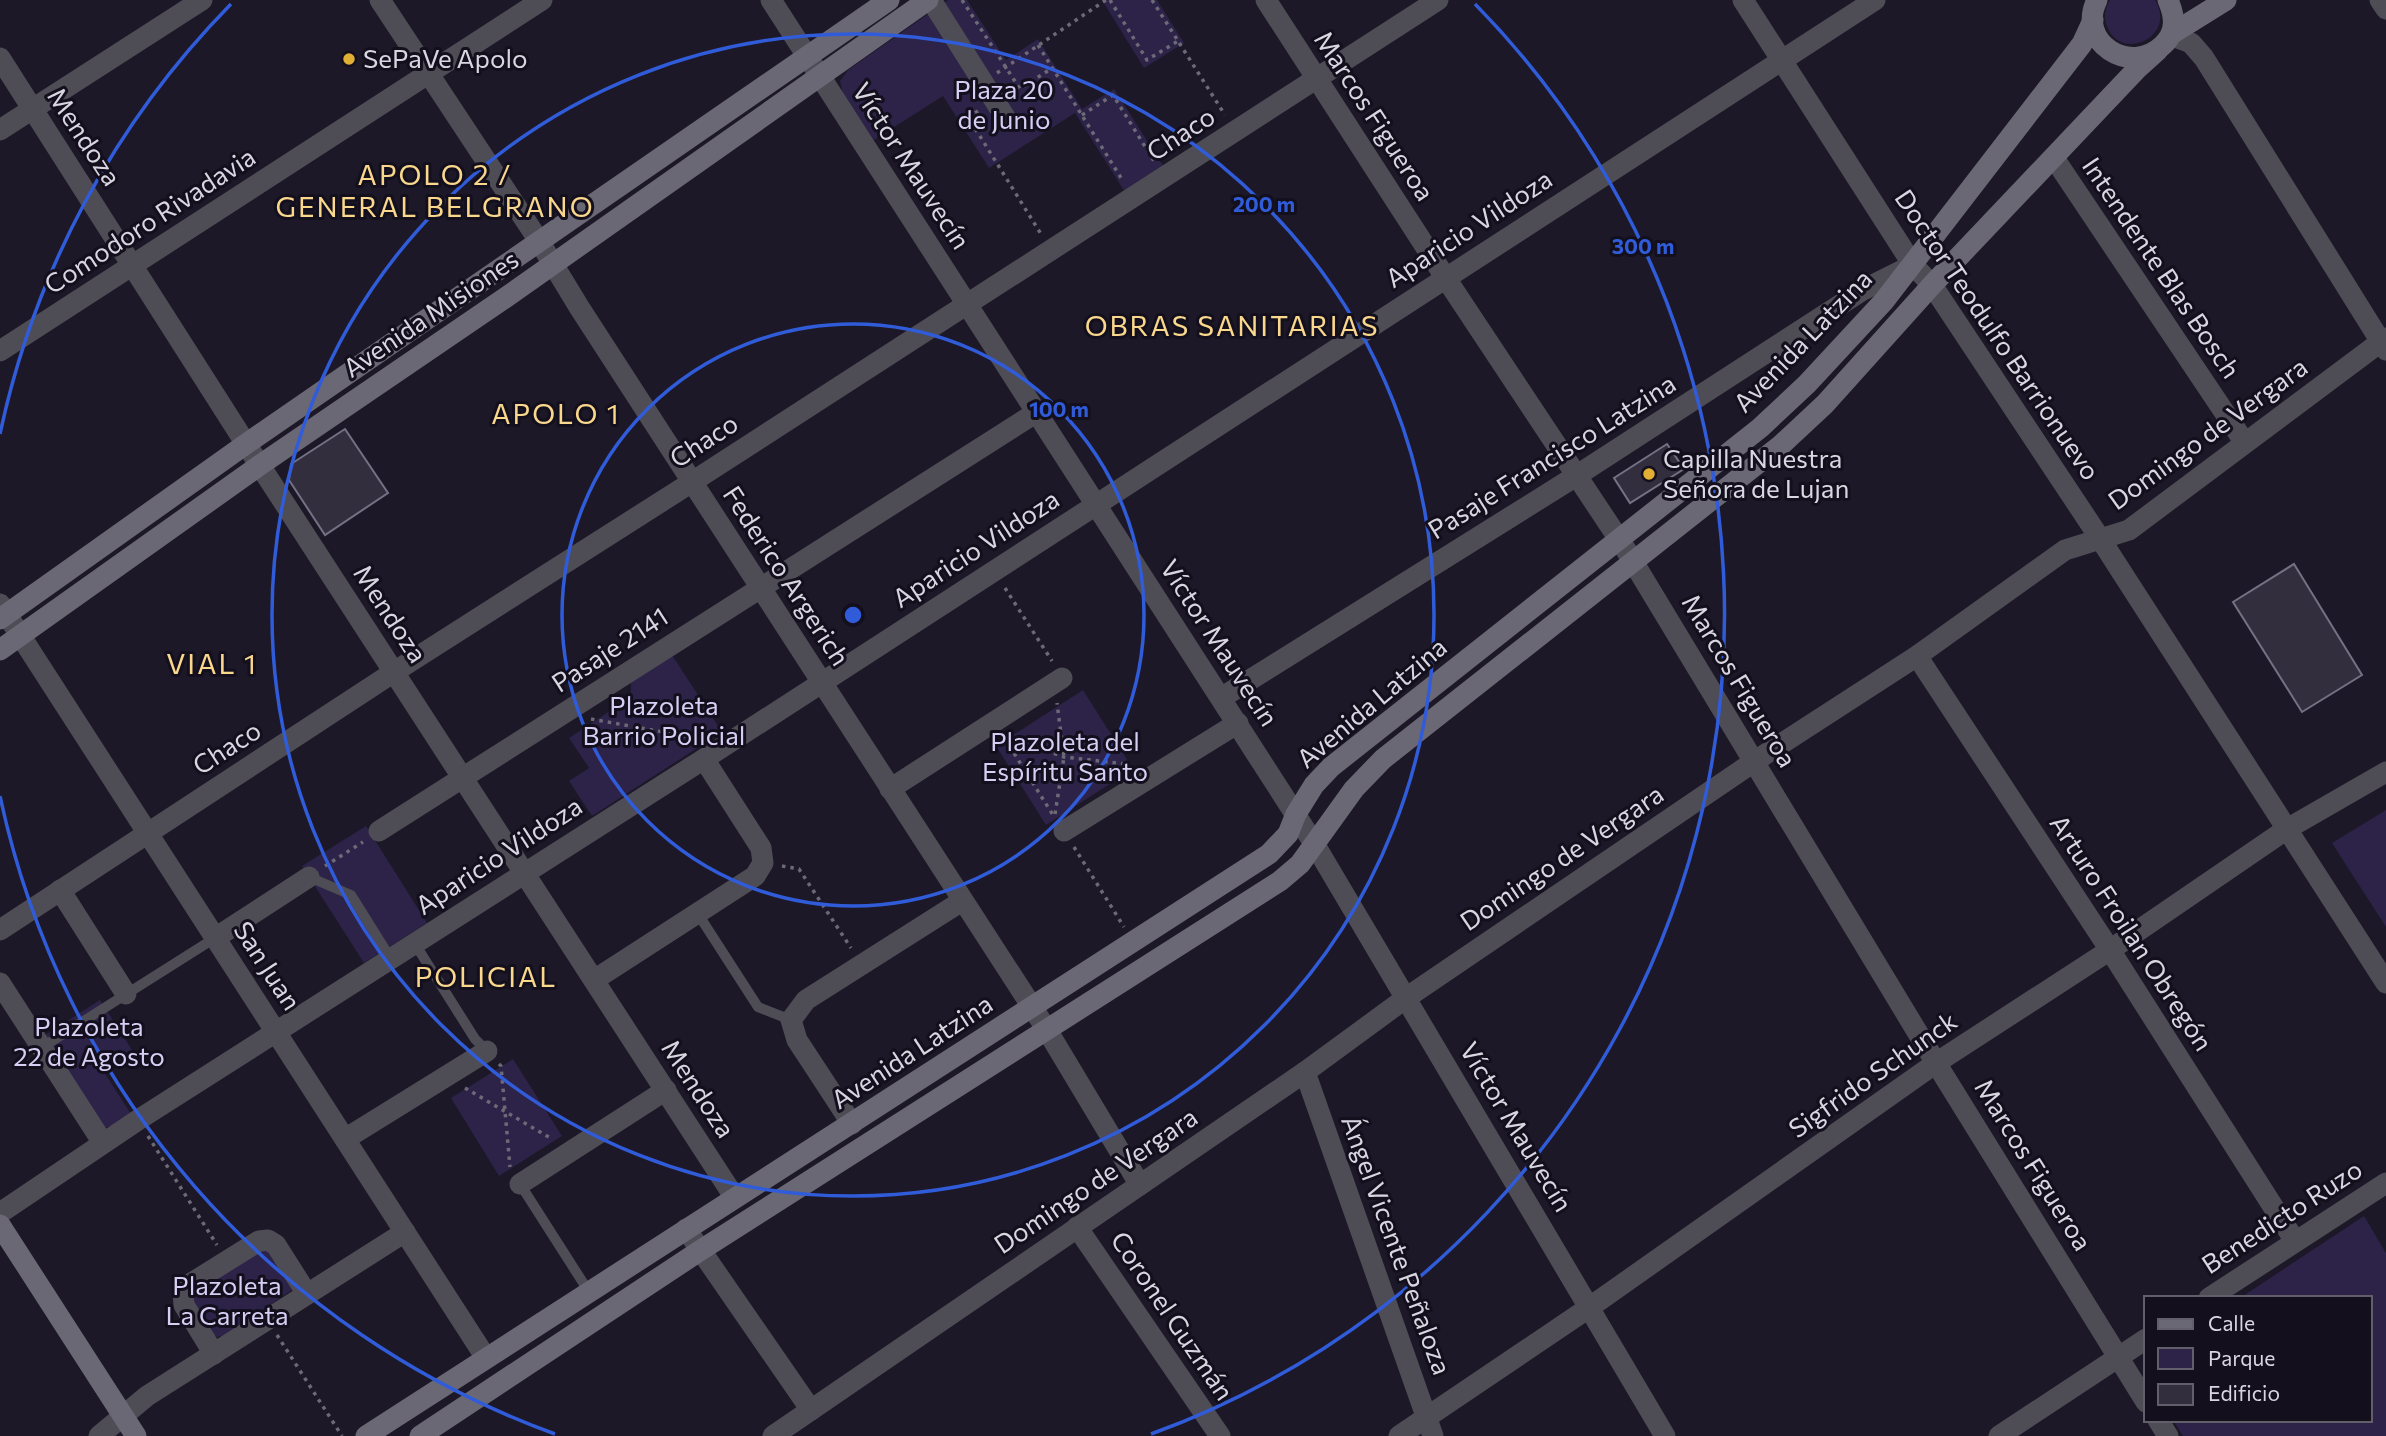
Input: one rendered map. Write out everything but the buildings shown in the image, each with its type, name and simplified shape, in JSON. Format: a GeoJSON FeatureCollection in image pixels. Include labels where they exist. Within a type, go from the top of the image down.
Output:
{"type":"FeatureCollection","features":[{"type":"Feature","properties":{"kind":"street"},"geometry":{"type":"LineString","coordinates":[[0,130],[202,0]]}},
{"type":"Feature","properties":{"kind":"street","name":"Federico Argerich"},"geometry":{"type":"LineString","coordinates":[[380,0],[539,241],[1047,1030],[1140,1185]]}},
{"type":"Feature","properties":{"kind":"street","name":"Comodoro Rivadavia"},"geometry":{"type":"LineString","coordinates":[[0,351],[542,0]]}},
{"type":"Feature","properties":{"kind":"street","name":"Víctor Mauvecín"},"geometry":{"type":"LineString","coordinates":[[771,0],[1296,814],[1665,1436]]}},
{"type":"Feature","properties":{"kind":"street","name":"Avenida Misiones"},"geometry":{"type":"LineString","coordinates":[[2,613],[889,0]]}},
{"type":"Feature","properties":{"kind":"street"},"geometry":{"type":"LineString","coordinates":[[930,0],[1000,109]]}},
{"type":"Feature","properties":{"kind":"street","name":"Avenida Misiones"},"geometry":{"type":"LineString","coordinates":[[0,650],[260,465],[552,265],[930,0]]}},
{"type":"Feature","properties":{"kind":"street","name":"Marcos Figueroa"},"geometry":{"type":"LineString","coordinates":[[1266,0],[1634,562],[1936,1063],[2144,1399]]}},
{"type":"Feature","properties":{"kind":"street","name":"Chaco"},"geometry":{"type":"LineString","coordinates":[[0,930],[394,672],[1318,80],[1438,0]]}},
{"type":"Feature","properties":{"kind":"street","name":"Doctor Teodulfo Barrionuevo"},"geometry":{"type":"LineString","coordinates":[[1743,0],[1913,265],[1932,285],[2101,540],[2386,983]]}},
{"type":"Feature","properties":{"kind":"street","name":"Aparicio Vildoza"},"geometry":{"type":"LineString","coordinates":[[0,1213],[138,1120],[704,759],[1875,0]]}},
{"type":"Feature","properties":{"kind":"street"},"geometry":{"type":"LineString","coordinates":[[2096,5],[2099,39],[2113,53],[2133,58],[2147,56],[2168,40],[2174,19],[2168,0]]}},
{"type":"Feature","properties":{"kind":"street","name":"Avenida Latzina"},"geometry":{"type":"LineString","coordinates":[[420,1436],[701,1250],[1280,881],[1300,864],[1354,789],[1383,759],[1781,445],[1825,404],[1932,285],[2137,69],[2168,40],[2226,0]]}},
{"type":"Feature","properties":{"kind":"street"},"geometry":{"type":"LineString","coordinates":[[2380,0],[2386,9]]}},
{"type":"Feature","properties":{"kind":"street","name":"Avenida Latzina"},"geometry":{"type":"LineString","coordinates":[[366,1436],[393,1429],[486,1359],[1269,854],[1288,834],[1296,814],[1314,785],[1331,767],[1760,428],[1807,384],[1884,301],[2082,44],[2096,5]]}},
{"type":"Feature","properties":{"kind":"street"},"geometry":{"type":"LineString","coordinates":[[2168,40],[2191,43],[2204,58],[2384,343]]}},
{"type":"Feature","properties":{"kind":"street","name":"Mendoza"},"geometry":{"type":"LineString","coordinates":[[0,58],[246,444],[736,1198]]}},
{"type":"Feature","properties":{"kind":"street","name":"Intendente Blas Bosch"},"geometry":{"type":"LineString","coordinates":[[2054,158],[2245,443]]}},
{"type":"Feature","properties":{"kind":"street","name":"Pasaje Francisco Latzina"},"geometry":{"type":"LineString","coordinates":[[1221,698],[1576,476],[1863,290],[1913,265]]}},
{"type":"Feature","properties":{"kind":"street","name":"Domingo de Vergara"},"geometry":{"type":"LineString","coordinates":[[784,1433],[811,1409],[1305,1072],[1406,998],[1755,761],[1917,656],[2065,550],[2129,530],[2384,343]]}},
{"type":"Feature","properties":{"kind":"street","name":"Pasaje 2141"},"geometry":{"type":"LineString","coordinates":[[379,831],[1037,412]]}},
{"type":"Feature","properties":{"kind":"street","name":"San Juan"},"geometry":{"type":"LineString","coordinates":[[2,613],[20,635],[486,1359]]}},
{"type":"Feature","properties":{"kind":"street","name":"Arturo Froilan Obregón"},"geometry":{"type":"LineString","coordinates":[[1917,656],[2110,950],[2295,1241]]}},
{"type":"Feature","properties":{"kind":"street"},"geometry":{"type":"LineString","coordinates":[[890,789],[1062,678]]}},
{"type":"Feature","properties":{"kind":"street"},"geometry":{"type":"LineString","coordinates":[[1064,831],[1238,723]]}},
{"type":"Feature","properties":{"kind":"street"},"geometry":{"type":"LineString","coordinates":[[594,980],[755,876],[764,863],[761,848],[704,759]]}},
{"type":"Feature","properties":{"kind":"street","name":"Sigfrido Schunck"},"geometry":{"type":"LineString","coordinates":[[1399,1436],[1430,1426],[1590,1307],[1936,1063],[2110,950],[2287,829],[2386,772]]}},
{"type":"Feature","properties":{"kind":"street"},"geometry":{"type":"LineString","coordinates":[[215,938],[309,877]]}},
{"type":"Feature","properties":{"kind":"street"},"geometry":{"type":"LineString","coordinates":[[60,890],[126,994]]}},
{"type":"Feature","properties":{"kind":"street"},"geometry":{"type":"LineString","coordinates":[[852,1124],[797,1040],[791,1020],[806,1000],[962,901]]}},
{"type":"Feature","properties":{"kind":"street"},"geometry":{"type":"LineString","coordinates":[[0,983],[103,1143]]}},
{"type":"Feature","properties":{"kind":"street"},"geometry":{"type":"LineString","coordinates":[[345,1139],[487,1051]]}},
{"type":"Feature","properties":{"kind":"street","name":"Ángel Vicente Peñaloza"},"geometry":{"type":"LineString","coordinates":[[1305,1072],[1430,1426]]}},
{"type":"Feature","properties":{"kind":"street"},"geometry":{"type":"LineString","coordinates":[[520,1184],[666,1090]]}},
{"type":"Feature","properties":{"kind":"street","name":"Benedicto Ruzo"},"geometry":{"type":"LineString","coordinates":[[2212,1296],[2386,1183]]}},
{"type":"Feature","properties":{"kind":"street"},"geometry":{"type":"LineString","coordinates":[[0,1225],[136,1436]]}},
{"type":"Feature","properties":{"kind":"street","name":"Coronel Guzmán"},"geometry":{"type":"LineString","coordinates":[[1077,1227],[1220,1436]]}},
{"type":"Feature","properties":{"kind":"street"},"geometry":{"type":"LineString","coordinates":[[686,1229],[811,1409]]}},
{"type":"Feature","properties":{"kind":"street"},"geometry":{"type":"LineString","coordinates":[[99,1436],[147,1396],[405,1232]]}},
{"type":"Feature","properties":{"kind":"street"},"geometry":{"type":"LineString","coordinates":[[214,1354],[184,1305],[183,1293],[190,1284],[259,1241],[268,1240],[276,1245],[307,1294]]}},
{"type":"Feature","properties":{"kind":"street"},"geometry":{"type":"LineString","coordinates":[[1999,1436],[2144,1340]]}},
{"type":"Feature","properties":{"kind":"lane"},"geometry":{"type":"LineString","coordinates":[[309,877],[351,895],[391,959]]}},
{"type":"Feature","properties":{"kind":"lane"},"geometry":{"type":"LineString","coordinates":[[698,914],[758,1007],[791,1020]]}},
{"type":"Feature","properties":{"kind":"lane"},"geometry":{"type":"LineString","coordinates":[[41,1048],[215,938]]}},
{"type":"Feature","properties":{"kind":"lane"},"geometry":{"type":"LineString","coordinates":[[415,944],[475,1039],[487,1051]]}},
{"type":"Feature","properties":{"kind":"lane"},"geometry":{"type":"LineString","coordinates":[[520,1184],[589,1292]]}},
{"type":"Feature","properties":{"kind":"path"},"geometry":{"type":"LineString","coordinates":[[962,0],[1020,89],[1052,68]]}},
{"type":"Feature","properties":{"kind":"path"},"geometry":{"type":"LineString","coordinates":[[983,82],[1108,0],[1147,60],[1178,41]]}},
{"type":"Feature","properties":{"kind":"path"},"geometry":{"type":"LineString","coordinates":[[1152,0],[1236,132]]}},
{"type":"Feature","properties":{"kind":"path"},"geometry":{"type":"LineString","coordinates":[[1038,46],[1133,198]]}},
{"type":"Feature","properties":{"kind":"path"},"geometry":{"type":"LineString","coordinates":[[1082,115],[1113,95],[1165,178]]}},
{"type":"Feature","properties":{"kind":"path"},"geometry":{"type":"LineString","coordinates":[[1000,109],[968,117],[1052,250]]}},
{"type":"Feature","properties":{"kind":"path"},"geometry":{"type":"LineString","coordinates":[[995,571],[1062,678],[1057,702],[1064,757],[1055,817],[1002,734],[1064,757],[1126,764],[1139,785]]}},
{"type":"Feature","properties":{"kind":"path"},"geometry":{"type":"LineString","coordinates":[[562,713],[727,744]]}},
{"type":"Feature","properties":{"kind":"path"},"geometry":{"type":"LineString","coordinates":[[309,877],[379,831]]}},
{"type":"Feature","properties":{"kind":"path"},"geometry":{"type":"LineString","coordinates":[[1064,831],[1134,942]]}},
{"type":"Feature","properties":{"kind":"path"},"geometry":{"type":"LineString","coordinates":[[764,863],[799,869],[862,964]]}},
{"type":"Feature","properties":{"kind":"path"},"geometry":{"type":"LineString","coordinates":[[487,1051],[501,1066],[510,1169],[520,1184]]}},
{"type":"Feature","properties":{"kind":"path"},"geometry":{"type":"LineString","coordinates":[[446,1077],[572,1150]]}},
{"type":"Feature","properties":{"kind":"path"},"geometry":{"type":"LineString","coordinates":[[138,1120],[227,1261]]}},
{"type":"Feature","properties":{"kind":"path"},"geometry":{"type":"LineString","coordinates":[[267,1320],[342,1436]]}},
{"type":"Feature","properties":{"kind":"green space","name":"Plaza 20 de Junio"},"geometry":{"type":"Polygon","coordinates":[[[948,0],[967,0],[1006,60],[1038,39],[1082,109],[1114,89],[1164,167],[1125,192],[1075,113],[989,168],[943,96],[874,140],[843,94],[840,81],[848,70],[948,0]]]}},
{"type":"Feature","properties":{"kind":"green space"},"geometry":{"type":"Polygon","coordinates":[[[1102,0],[1157,0],[1184,43],[1144,68],[1102,0]]]}},
{"type":"Feature","properties":{"kind":"green space"},"geometry":{"type":"Polygon","coordinates":[[[2110,0],[2155,0],[2160,13],[2159,25],[2144,41],[2123,43],[2114,37],[2107,26],[2106,9],[2110,0]]]}},
{"type":"Feature","properties":{"kind":"green space","name":"Plazoleta Barrio Policial"},"geometry":{"type":"Polygon","coordinates":[[[672,655],[722,732],[592,816],[569,781],[589,768],[569,738],[631,697],[631,682],[672,655]]]}},
{"type":"Feature","properties":{"kind":"green space","name":"Plazoleta del Espíritu Santo"},"geometry":{"type":"Polygon","coordinates":[[[1083,690],[1133,769],[1046,825],[996,746],[1083,690]]]}},
{"type":"Feature","properties":{"kind":"green space"},"geometry":{"type":"Polygon","coordinates":[[[2386,810],[2386,927],[2332,843],[2386,810]]]}},
{"type":"Feature","properties":{"kind":"green space"},"geometry":{"type":"Polygon","coordinates":[[[366,826],[427,923],[364,963],[302,866],[366,826]]]}},
{"type":"Feature","properties":{"kind":"green space","name":"Plazoleta 22 de Agosto"},"geometry":{"type":"Polygon","coordinates":[[[100,1000],[132,1050],[102,1069],[131,1114],[104,1128],[42,1037],[100,1000]]]}},
{"type":"Feature","properties":{"kind":"green space"},"geometry":{"type":"Polygon","coordinates":[[[513,1059],[562,1136],[499,1176],[451,1098],[513,1059]]]}},
{"type":"Feature","properties":{"kind":"green space"},"geometry":{"type":"Polygon","coordinates":[[[2364,1216],[2386,1253],[2386,1436],[2183,1436],[2174,1422],[2372,1422],[2372,1296],[2243,1296],[2364,1216]]]}},
{"type":"Feature","properties":{"kind":"green space","name":"Plazoleta La Carreta"},"geometry":{"type":"Polygon","coordinates":[[[267,1248],[292,1290],[225,1335],[213,1335],[192,1302],[192,1295],[197,1289],[267,1248]]]}},
{"type":"Feature","properties":{"kind":"place","name":"SePaVe Apolo"},"geometry":{"type":"Point","coordinates":[349,59]}},
{"type":"Feature","properties":{"kind":"place","name":"Capilla Nuestra Señora de Lujan"},"geometry":{"type":"Point","coordinates":[1649,474]}},
{"type":"Feature","properties":{"kind":"district","name":"APOLO 2 / GENERAL BELGRANO"},"geometry":{"type":"Point","coordinates":[435,191]}},
{"type":"Feature","properties":{"kind":"district","name":"OBRAS SANITARIAS"},"geometry":{"type":"Point","coordinates":[1232,326]}},
{"type":"Feature","properties":{"kind":"district","name":"APOLO 1"},"geometry":{"type":"Point","coordinates":[556,414]}},
{"type":"Feature","properties":{"kind":"district","name":"VIAL 1"},"geometry":{"type":"Point","coordinates":[212,664]}},
{"type":"Feature","properties":{"kind":"district","name":"POLICIAL"},"geometry":{"type":"Point","coordinates":[486,977]}}]}
